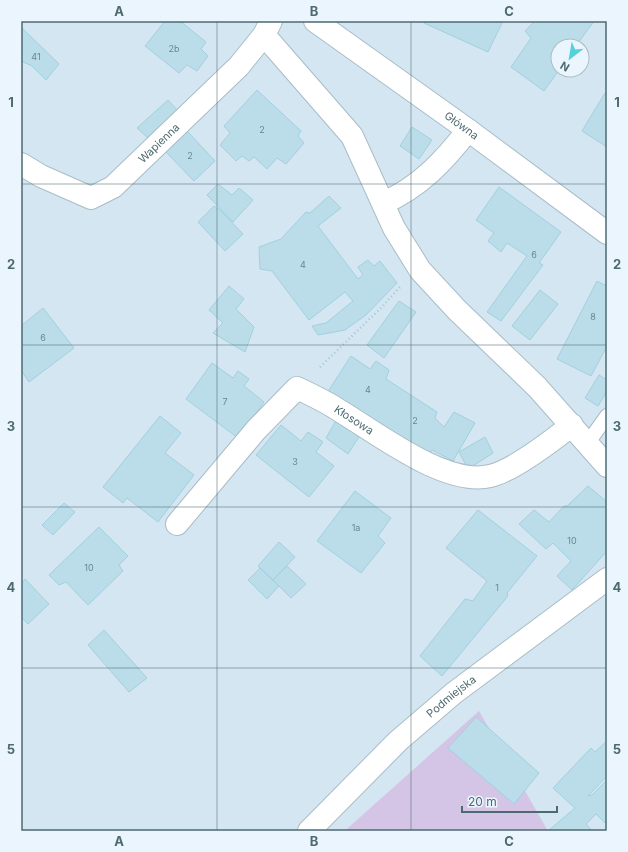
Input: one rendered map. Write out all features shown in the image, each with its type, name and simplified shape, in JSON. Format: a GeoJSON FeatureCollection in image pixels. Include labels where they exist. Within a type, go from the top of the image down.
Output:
{"type":"FeatureCollection","features":[{"type":"Feature","properties":{"kind":"street","name":"Główna"},"geometry":{"type":"LineString","coordinates":[[315,21],[468,130],[607,233]]}},
{"type":"Feature","properties":{"kind":"street"},"geometry":{"type":"LineString","coordinates":[[268,28],[352,136],[394,228],[420,270],[457,310],[536,387],[572,425],[607,466]]}},
{"type":"Feature","properties":{"kind":"street","name":"Wapienna"},"geometry":{"type":"LineString","coordinates":[[21,164],[40,176],[91,198],[113,187],[239,66],[268,28]]}},
{"type":"Feature","properties":{"kind":"street"},"geometry":{"type":"LineString","coordinates":[[383,203],[401,195],[423,180],[455,147],[468,130]]}},
{"type":"Feature","properties":{"kind":"street"},"geometry":{"type":"LineString","coordinates":[[177,524],[256,430],[298,388]]}},
{"type":"Feature","properties":{"kind":"street","name":"Kłosowa"},"geometry":{"type":"LineString","coordinates":[[298,388],[340,410],[393,446],[439,468],[467,478],[481,478],[499,473],[547,445],[572,425]]}},
{"type":"Feature","properties":{"kind":"street","name":"Podmiejska"},"geometry":{"type":"LineString","coordinates":[[309,831],[398,741],[454,693],[607,579]]}},
{"type":"Feature","properties":{"kind":"lane"},"geometry":{"type":"LineString","coordinates":[[587,444],[607,416]]}},
{"type":"Feature","properties":{"kind":"path"},"geometry":{"type":"LineString","coordinates":[[298,388],[382,307],[401,286],[420,270]]}},
{"type":"Feature","properties":{"kind":"shaded area"},"geometry":{"type":"Polygon","coordinates":[[[21,21],[607,21],[607,831],[21,831],[21,21]]]}},
{"type":"Feature","properties":{"kind":"shaded area"},"geometry":{"type":"Polygon","coordinates":[[[479,711],[548,831],[345,831],[349,827],[479,711]]]}},
{"type":"Feature","properties":{"kind":"building"},"geometry":{"type":"Polygon","coordinates":[[[165,21],[180,21],[206,42],[201,49],[208,56],[197,71],[187,65],[179,73],[145,46],[165,21]]]}},
{"type":"Feature","properties":{"kind":"building"},"geometry":{"type":"Polygon","coordinates":[[[425,21],[503,21],[488,52],[424,23],[425,21]]]}},
{"type":"Feature","properties":{"kind":"building"},"geometry":{"type":"Polygon","coordinates":[[[535,21],[594,21],[582,38],[550,38],[550,78],[553,78],[544,91],[511,67],[531,38],[525,31],[535,21]]]}},
{"type":"Feature","properties":{"kind":"building"},"geometry":{"type":"Polygon","coordinates":[[[21,27],[59,64],[46,80],[32,66],[21,61],[21,27]]]}},
{"type":"Feature","properties":{"kind":"building"},"geometry":{"type":"Polygon","coordinates":[[[257,90],[301,131],[298,136],[304,143],[286,164],[277,158],[267,169],[254,157],[249,161],[242,156],[236,161],[220,145],[230,133],[224,126],[257,90]]]}},
{"type":"Feature","properties":{"kind":"building"},"geometry":{"type":"Polygon","coordinates":[[[605,93],[607,94],[607,147],[582,131],[605,93]]]}},
{"type":"Feature","properties":{"kind":"building"},"geometry":{"type":"Polygon","coordinates":[[[168,100],[178,111],[148,138],[137,128],[168,100]]]}},
{"type":"Feature","properties":{"kind":"building"},"geometry":{"type":"Polygon","coordinates":[[[412,127],[432,140],[419,159],[400,146],[412,127]]]}},
{"type":"Feature","properties":{"kind":"building"},"geometry":{"type":"Polygon","coordinates":[[[187,131],[215,161],[194,181],[166,152],[187,131]]]}},
{"type":"Feature","properties":{"kind":"building"},"geometry":{"type":"Polygon","coordinates":[[[218,184],[232,195],[239,188],[253,200],[233,222],[207,195],[218,184]]]}},
{"type":"Feature","properties":{"kind":"building"},"geometry":{"type":"Polygon","coordinates":[[[499,187],[561,232],[539,263],[543,265],[501,321],[487,312],[527,256],[507,243],[501,252],[488,241],[494,233],[476,220],[499,187]]]}},
{"type":"Feature","properties":{"kind":"building"},"geometry":{"type":"Polygon","coordinates":[[[329,196],[341,208],[318,226],[358,279],[363,275],[358,267],[368,260],[374,266],[380,261],[397,283],[366,315],[345,330],[318,335],[312,326],[326,323],[353,301],[345,292],[309,320],[272,271],[260,269],[259,247],[281,239],[306,212],[310,213],[329,196]]]}},
{"type":"Feature","properties":{"kind":"building"},"geometry":{"type":"Polygon","coordinates":[[[214,206],[221,211],[243,234],[225,251],[198,222],[214,206]]]}},
{"type":"Feature","properties":{"kind":"building"},"geometry":{"type":"Polygon","coordinates":[[[597,281],[607,286],[607,346],[591,376],[557,359],[597,281]]]}},
{"type":"Feature","properties":{"kind":"building"},"geometry":{"type":"Polygon","coordinates":[[[229,286],[244,299],[236,309],[254,327],[245,352],[213,333],[223,323],[209,310],[229,286]]]}},
{"type":"Feature","properties":{"kind":"building"},"geometry":{"type":"Polygon","coordinates":[[[540,290],[558,304],[530,340],[512,326],[540,290]]]}},
{"type":"Feature","properties":{"kind":"building"},"geometry":{"type":"Polygon","coordinates":[[[399,301],[416,312],[384,358],[367,345],[399,301]]]}},
{"type":"Feature","properties":{"kind":"building"},"geometry":{"type":"Polygon","coordinates":[[[43,308],[74,348],[29,382],[21,370],[21,326],[43,308]]]}},
{"type":"Feature","properties":{"kind":"building"},"geometry":{"type":"Polygon","coordinates":[[[351,356],[370,369],[376,361],[389,370],[386,379],[437,412],[435,418],[444,427],[454,412],[475,423],[453,461],[432,450],[428,456],[327,393],[351,356]]]}},
{"type":"Feature","properties":{"kind":"building"},"geometry":{"type":"Polygon","coordinates":[[[212,363],[233,378],[238,371],[249,379],[244,386],[264,402],[238,438],[186,399],[212,363]]]}},
{"type":"Feature","properties":{"kind":"building"},"geometry":{"type":"Polygon","coordinates":[[[599,375],[607,380],[607,391],[598,406],[585,398],[599,375]]]}},
{"type":"Feature","properties":{"kind":"building"},"geometry":{"type":"Polygon","coordinates":[[[160,416],[181,433],[165,453],[194,475],[158,522],[127,498],[123,503],[103,487],[160,416]]]}},
{"type":"Feature","properties":{"kind":"building"},"geometry":{"type":"Polygon","coordinates":[[[338,417],[362,432],[348,454],[326,438],[338,417]]]}},
{"type":"Feature","properties":{"kind":"building"},"geometry":{"type":"Polygon","coordinates":[[[281,425],[301,441],[308,432],[323,442],[316,452],[334,466],[309,497],[256,455],[281,425]]]}},
{"type":"Feature","properties":{"kind":"building"},"geometry":{"type":"Polygon","coordinates":[[[485,437],[493,453],[468,469],[459,452],[485,437]]]}},
{"type":"Feature","properties":{"kind":"building"},"geometry":{"type":"Polygon","coordinates":[[[588,486],[607,502],[607,551],[572,590],[557,576],[571,561],[553,543],[546,549],[519,524],[534,510],[549,522],[564,506],[567,506],[588,486]]]}},
{"type":"Feature","properties":{"kind":"building"},"geometry":{"type":"Polygon","coordinates":[[[355,491],[391,518],[378,536],[385,543],[361,573],[317,541],[355,491]]]}},
{"type":"Feature","properties":{"kind":"building"},"geometry":{"type":"Polygon","coordinates":[[[64,503],[75,512],[53,535],[42,525],[64,503]]]}},
{"type":"Feature","properties":{"kind":"building"},"geometry":{"type":"Polygon","coordinates":[[[478,510],[537,556],[507,593],[508,596],[442,676],[420,656],[465,599],[473,601],[487,581],[446,548],[478,510]]]}},
{"type":"Feature","properties":{"kind":"building"},"geometry":{"type":"Polygon","coordinates":[[[99,527],[128,556],[119,565],[123,571],[88,605],[66,582],[59,585],[49,575],[99,527]]]}},
{"type":"Feature","properties":{"kind":"building"},"geometry":{"type":"Polygon","coordinates":[[[279,542],[295,557],[273,580],[258,566],[279,542]]]}},
{"type":"Feature","properties":{"kind":"building"},"geometry":{"type":"Polygon","coordinates":[[[287,566],[306,584],[291,598],[273,580],[287,566]]]}},
{"type":"Feature","properties":{"kind":"building"},"geometry":{"type":"Polygon","coordinates":[[[260,568],[279,586],[267,599],[248,580],[260,568]]]}},
{"type":"Feature","properties":{"kind":"building"},"geometry":{"type":"Polygon","coordinates":[[[25,579],[49,604],[28,624],[21,617],[21,584],[25,579]]]}},
{"type":"Feature","properties":{"kind":"building"},"geometry":{"type":"Polygon","coordinates":[[[104,630],[147,678],[129,692],[88,645],[104,630]]]}},
{"type":"Feature","properties":{"kind":"building"},"geometry":{"type":"Polygon","coordinates":[[[476,717],[539,773],[514,804],[448,748],[476,717]]]}},
{"type":"Feature","properties":{"kind":"building"},"geometry":{"type":"Polygon","coordinates":[[[607,741],[607,776],[588,796],[592,795],[607,780],[607,821],[605,823],[596,814],[586,824],[592,831],[548,831],[575,808],[553,788],[591,748],[595,752],[607,741]]]}}]}
